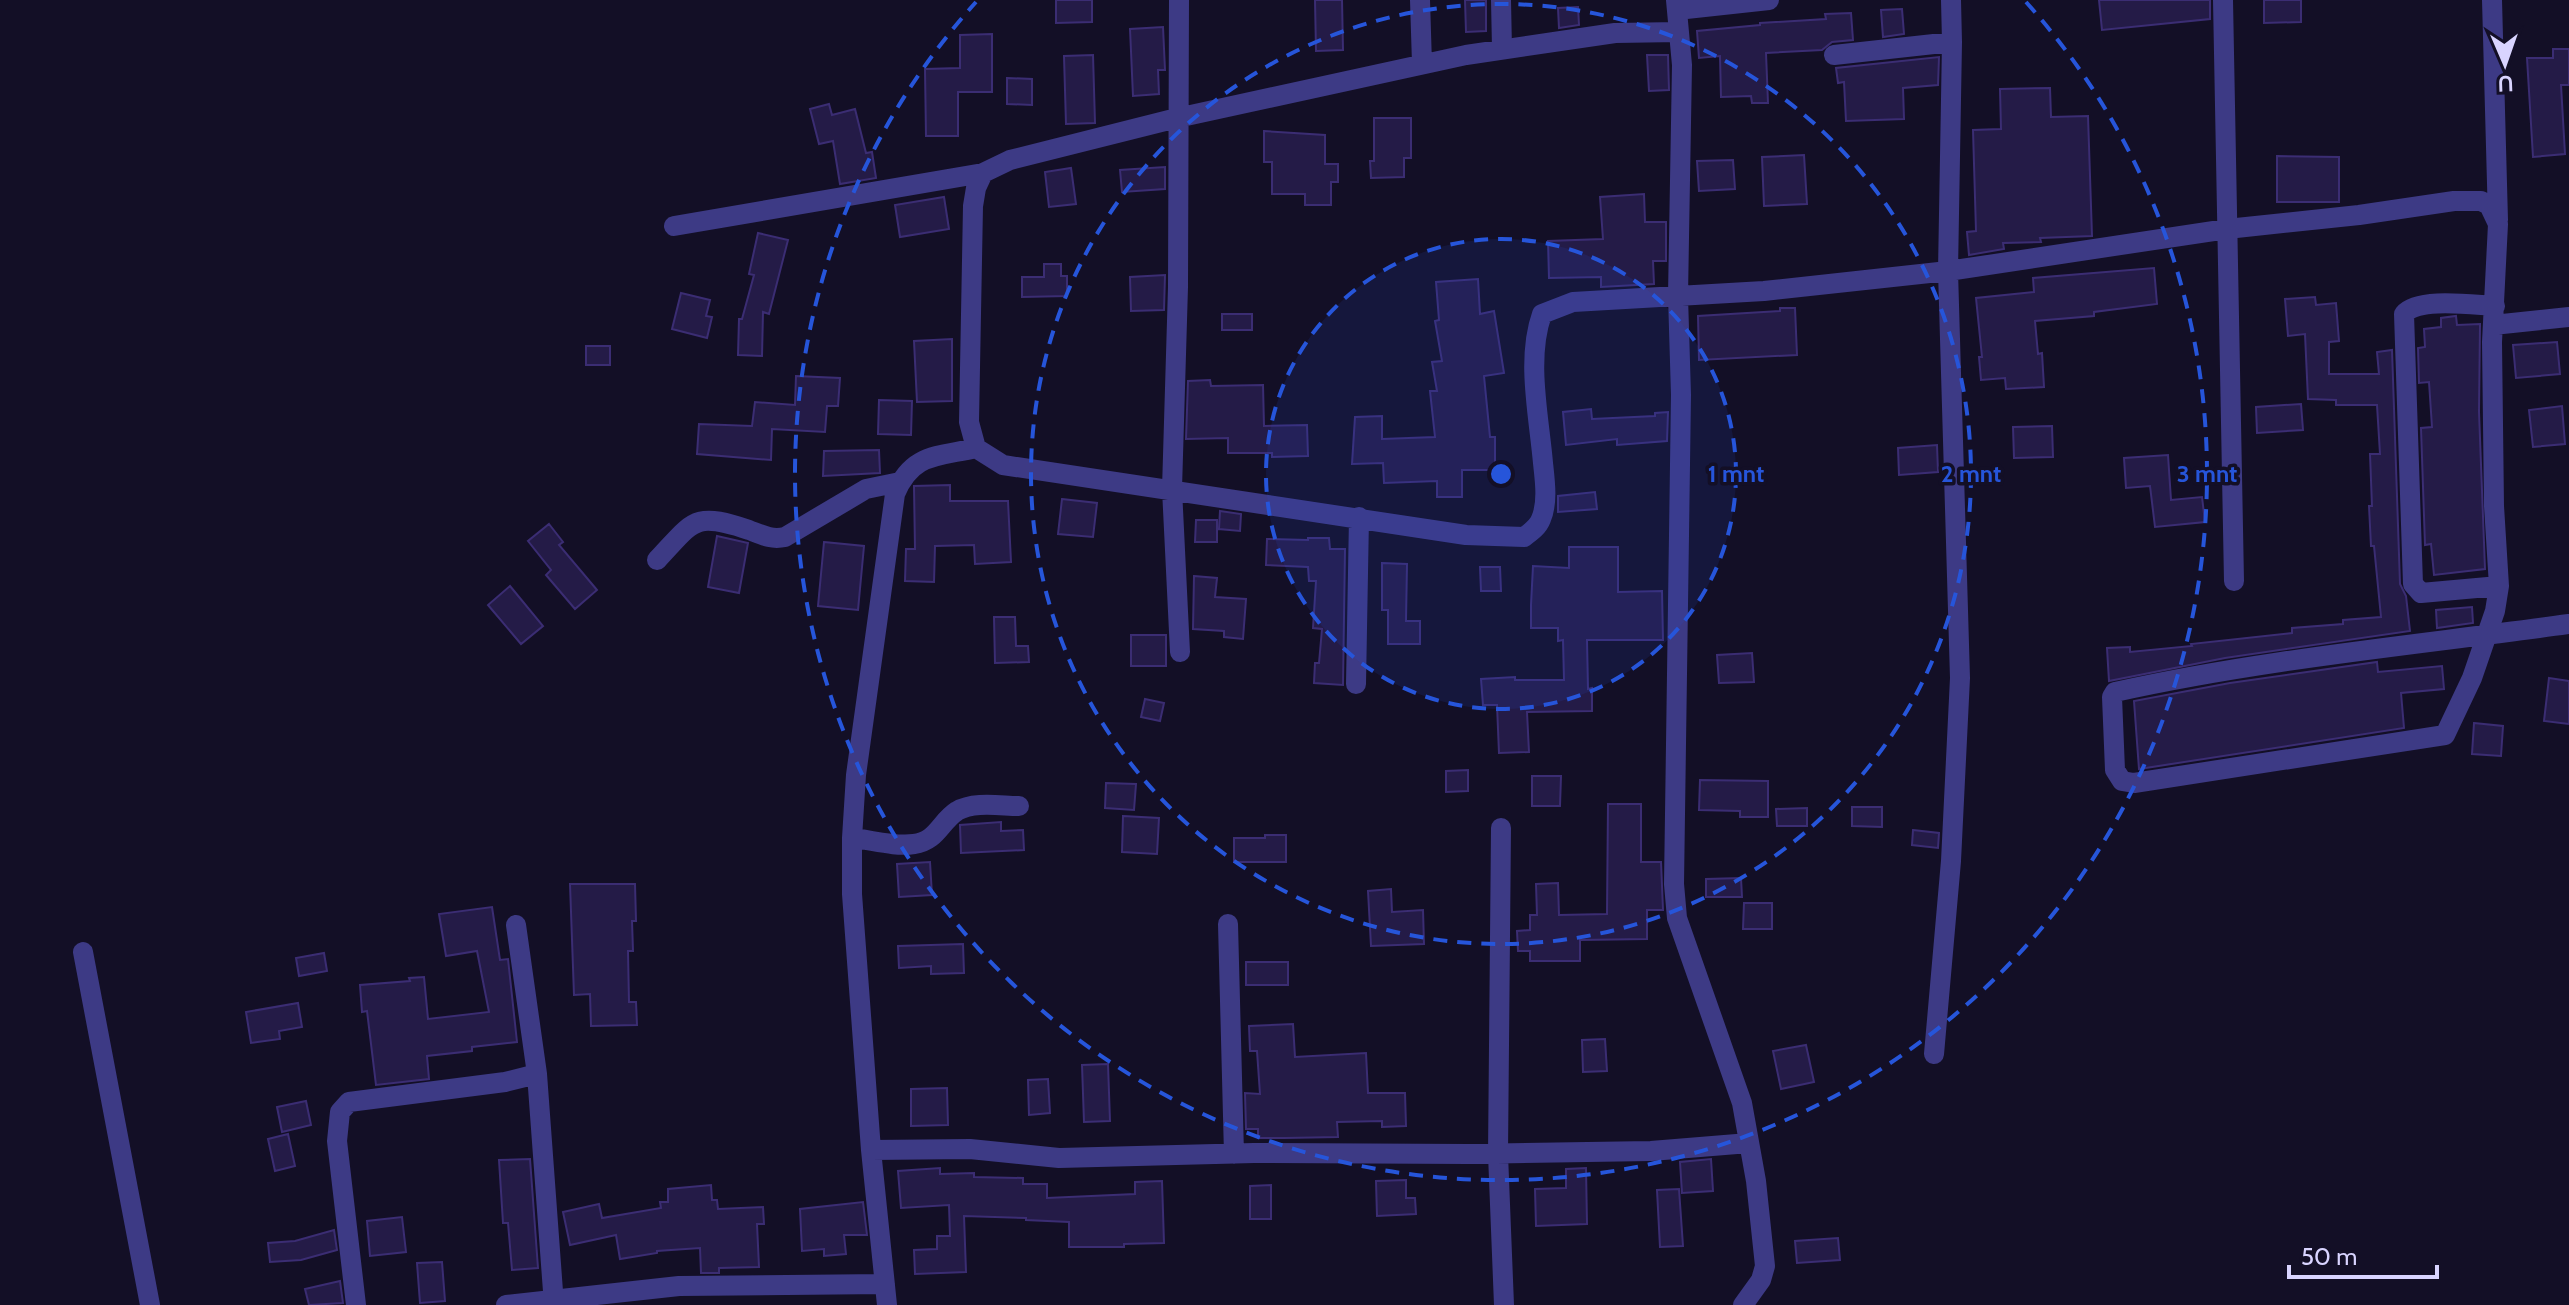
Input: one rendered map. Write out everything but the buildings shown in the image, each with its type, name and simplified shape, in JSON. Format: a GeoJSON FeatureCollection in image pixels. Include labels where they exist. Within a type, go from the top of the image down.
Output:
{"type":"FeatureCollection","features":[{"type":"Feature","properties":{"kind":"street"},"geometry":{"type":"LineString","coordinates":[[1179,0],[1178,287],[1172,489],[1180,652]]}},
{"type":"Feature","properties":{"kind":"street"},"geometry":{"type":"LineString","coordinates":[[1420,0],[1422,64]]}},
{"type":"Feature","properties":{"kind":"street"},"geometry":{"type":"LineString","coordinates":[[1501,0],[1502,49]]}},
{"type":"Feature","properties":{"kind":"street"},"geometry":{"type":"LineString","coordinates":[[1743,1305],[1761,1280],[1765,1266],[1749,1143],[1742,1103],[1677,918],[1674,884],[1681,395],[1678,296],[1682,65],[1677,5],[1769,0]]}},
{"type":"Feature","properties":{"kind":"street"},"geometry":{"type":"LineString","coordinates":[[1934,1054],[1951,861],[1960,678],[1948,271],[1951,0]]}},
{"type":"Feature","properties":{"kind":"street"},"geometry":{"type":"LineString","coordinates":[[2223,0],[2234,581]]}},
{"type":"Feature","properties":{"kind":"street"},"geometry":{"type":"LineString","coordinates":[[2492,0],[2498,224],[2494,316],[2494,506],[2499,586],[2495,611],[2486,635],[2472,678],[2445,735],[2134,783],[2122,781],[2115,770],[2112,697],[2115,692],[2198,674],[2486,635],[2569,624]]}},
{"type":"Feature","properties":{"kind":"street"},"geometry":{"type":"LineString","coordinates":[[674,226],[983,173],[1010,160],[1177,118],[1422,64],[1615,33],[1679,32]]}},
{"type":"Feature","properties":{"kind":"street"},"geometry":{"type":"LineString","coordinates":[[1834,55],[1952,42]]}},
{"type":"Feature","properties":{"kind":"street"},"geometry":{"type":"LineString","coordinates":[[983,173],[973,206],[969,422],[976,448],[1003,465],[1466,535],[1524,537],[1540,524],[1544,511],[1535,333],[1542,314],[1573,302],[1764,291],[1948,271],[2227,229],[2454,201],[2481,201],[2489,205],[2498,224]]}},
{"type":"Feature","properties":{"kind":"street"},"geometry":{"type":"LineString","coordinates":[[2499,586],[2421,593],[2413,584],[2404,314],[2410,307],[2431,304],[2494,316],[2569,317]]}},
{"type":"Feature","properties":{"kind":"street"},"geometry":{"type":"LineString","coordinates":[[506,1305],[679,1286],[886,1295],[871,1150],[852,894],[856,775],[895,494],[907,470],[922,460],[976,448]]}},
{"type":"Feature","properties":{"kind":"street"},"geometry":{"type":"LineString","coordinates":[[657,560],[689,526],[699,520],[719,521],[775,539],[785,537],[866,489],[900,482]]}},
{"type":"Feature","properties":{"kind":"street"},"geometry":{"type":"LineString","coordinates":[[1356,684],[1359,517]]}},
{"type":"Feature","properties":{"kind":"street"},"geometry":{"type":"LineString","coordinates":[[852,838],[916,844],[935,836],[960,809],[1019,806]]}},
{"type":"Feature","properties":{"kind":"street"},"geometry":{"type":"LineString","coordinates":[[1501,828],[1498,1154],[1504,1305]]}},
{"type":"Feature","properties":{"kind":"street"},"geometry":{"type":"LineString","coordinates":[[1228,924],[1234,1154]]}},
{"type":"Feature","properties":{"kind":"street"},"geometry":{"type":"LineString","coordinates":[[516,925],[537,1074],[554,1302]]}},
{"type":"Feature","properties":{"kind":"street"},"geometry":{"type":"LineString","coordinates":[[83,952],[150,1305]]}},
{"type":"Feature","properties":{"kind":"street"},"geometry":{"type":"LineString","coordinates":[[356,1305],[337,1141],[340,1112],[349,1102],[505,1082],[537,1074]]}},
{"type":"Feature","properties":{"kind":"street"},"geometry":{"type":"LineString","coordinates":[[871,1150],[970,1149],[1059,1158],[1651,1151],[1749,1143]]}}]}
